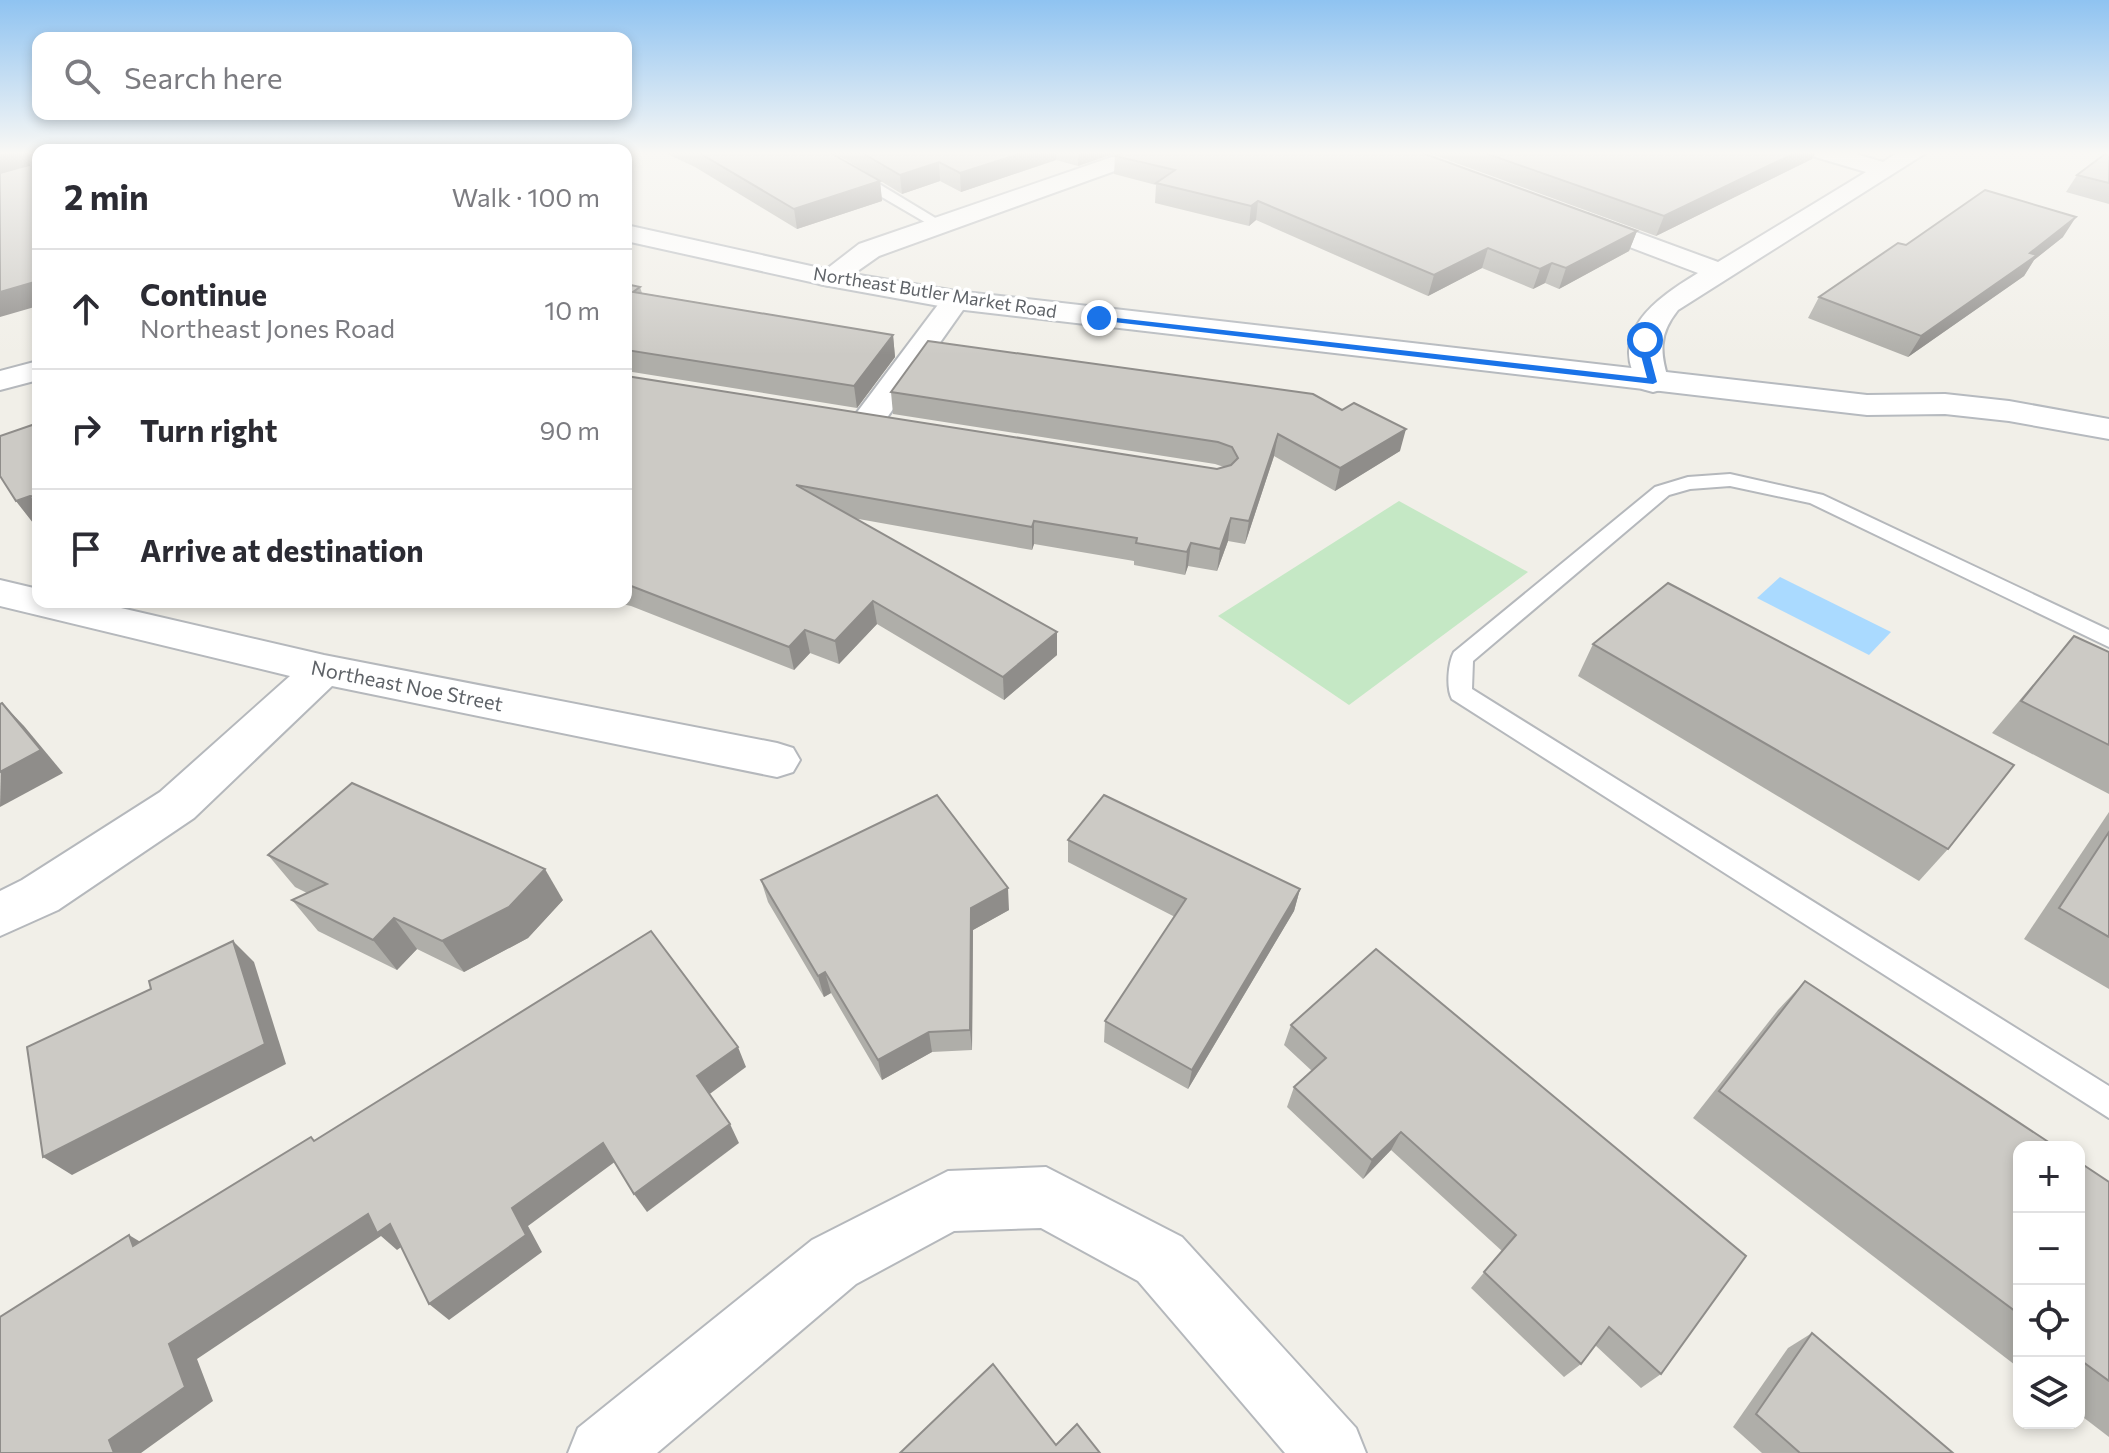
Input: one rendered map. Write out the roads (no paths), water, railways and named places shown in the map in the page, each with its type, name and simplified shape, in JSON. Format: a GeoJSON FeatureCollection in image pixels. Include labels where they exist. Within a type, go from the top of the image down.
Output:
{"type":"FeatureCollection","features":[{"type":"Feature","properties":{"kind":"street"},"geometry":{"type":"LineString","coordinates":[[829,278],[869,250],[957,219]]}},
{"type":"Feature","properties":{"kind":"street"},"geometry":{"type":"LineString","coordinates":[[1577,219],[1720,272]]}},
{"type":"Feature","properties":{"kind":"street"},"geometry":{"type":"LineString","coordinates":[[1653,382],[1644,348],[1648,327],[1668,304],[1806,219]]}},
{"type":"Feature","properties":{"kind":"street","name":"Northeast Butler Market Road"},"geometry":{"type":"LineString","coordinates":[[632,234],[829,278],[956,300],[1867,405],[1945,404],[2009,411],[2109,429]]}},
{"type":"Feature","properties":{"kind":"street"},"geometry":{"type":"LineString","coordinates":[[867,422],[956,300]]}},
{"type":"Feature","properties":{"kind":"street"},"geometry":{"type":"LineString","coordinates":[[0,381],[32,372]]}},
{"type":"Feature","properties":{"kind":"street","name":"Northeast Butler Market Road"},"geometry":{"type":"LineString","coordinates":[[1867,405],[1952,429],[2109,456]]}},
{"type":"Feature","properties":{"kind":"street","name":"Northeast Noe Street"},"geometry":{"type":"LineString","coordinates":[[0,593],[32,600]]}},
{"type":"Feature","properties":{"kind":"street","name":"Northeast Noe Street"},"geometry":{"type":"LineString","coordinates":[[64,608],[324,670],[777,760]]}},
{"type":"Feature","properties":{"kind":"street"},"geometry":{"type":"LineString","coordinates":[[0,915],[40,895],[177,805],[324,670]]}},
{"type":"Feature","properties":{"kind":"street"},"geometry":{"type":"LineString","coordinates":[[603,1453],[834,1262],[948,1201],[1046,1197],[1160,1259],[1331,1453]]}},
{"type":"Feature","properties":{"kind":"lane"},"geometry":{"type":"LineString","coordinates":[[929,219],[940,225]]}},
{"type":"Feature","properties":{"kind":"lane"},"geometry":{"type":"LineString","coordinates":[[2109,639],[1816,499],[1730,480],[1688,483],[1662,491],[1462,658],[1460,693],[2109,1103]]}},
{"type":"Feature","properties":{"kind":"water"},"geometry":{"type":"Polygon","coordinates":[[[1780,577],[1891,632],[1869,655],[1757,598],[1780,577]]]}}]}
